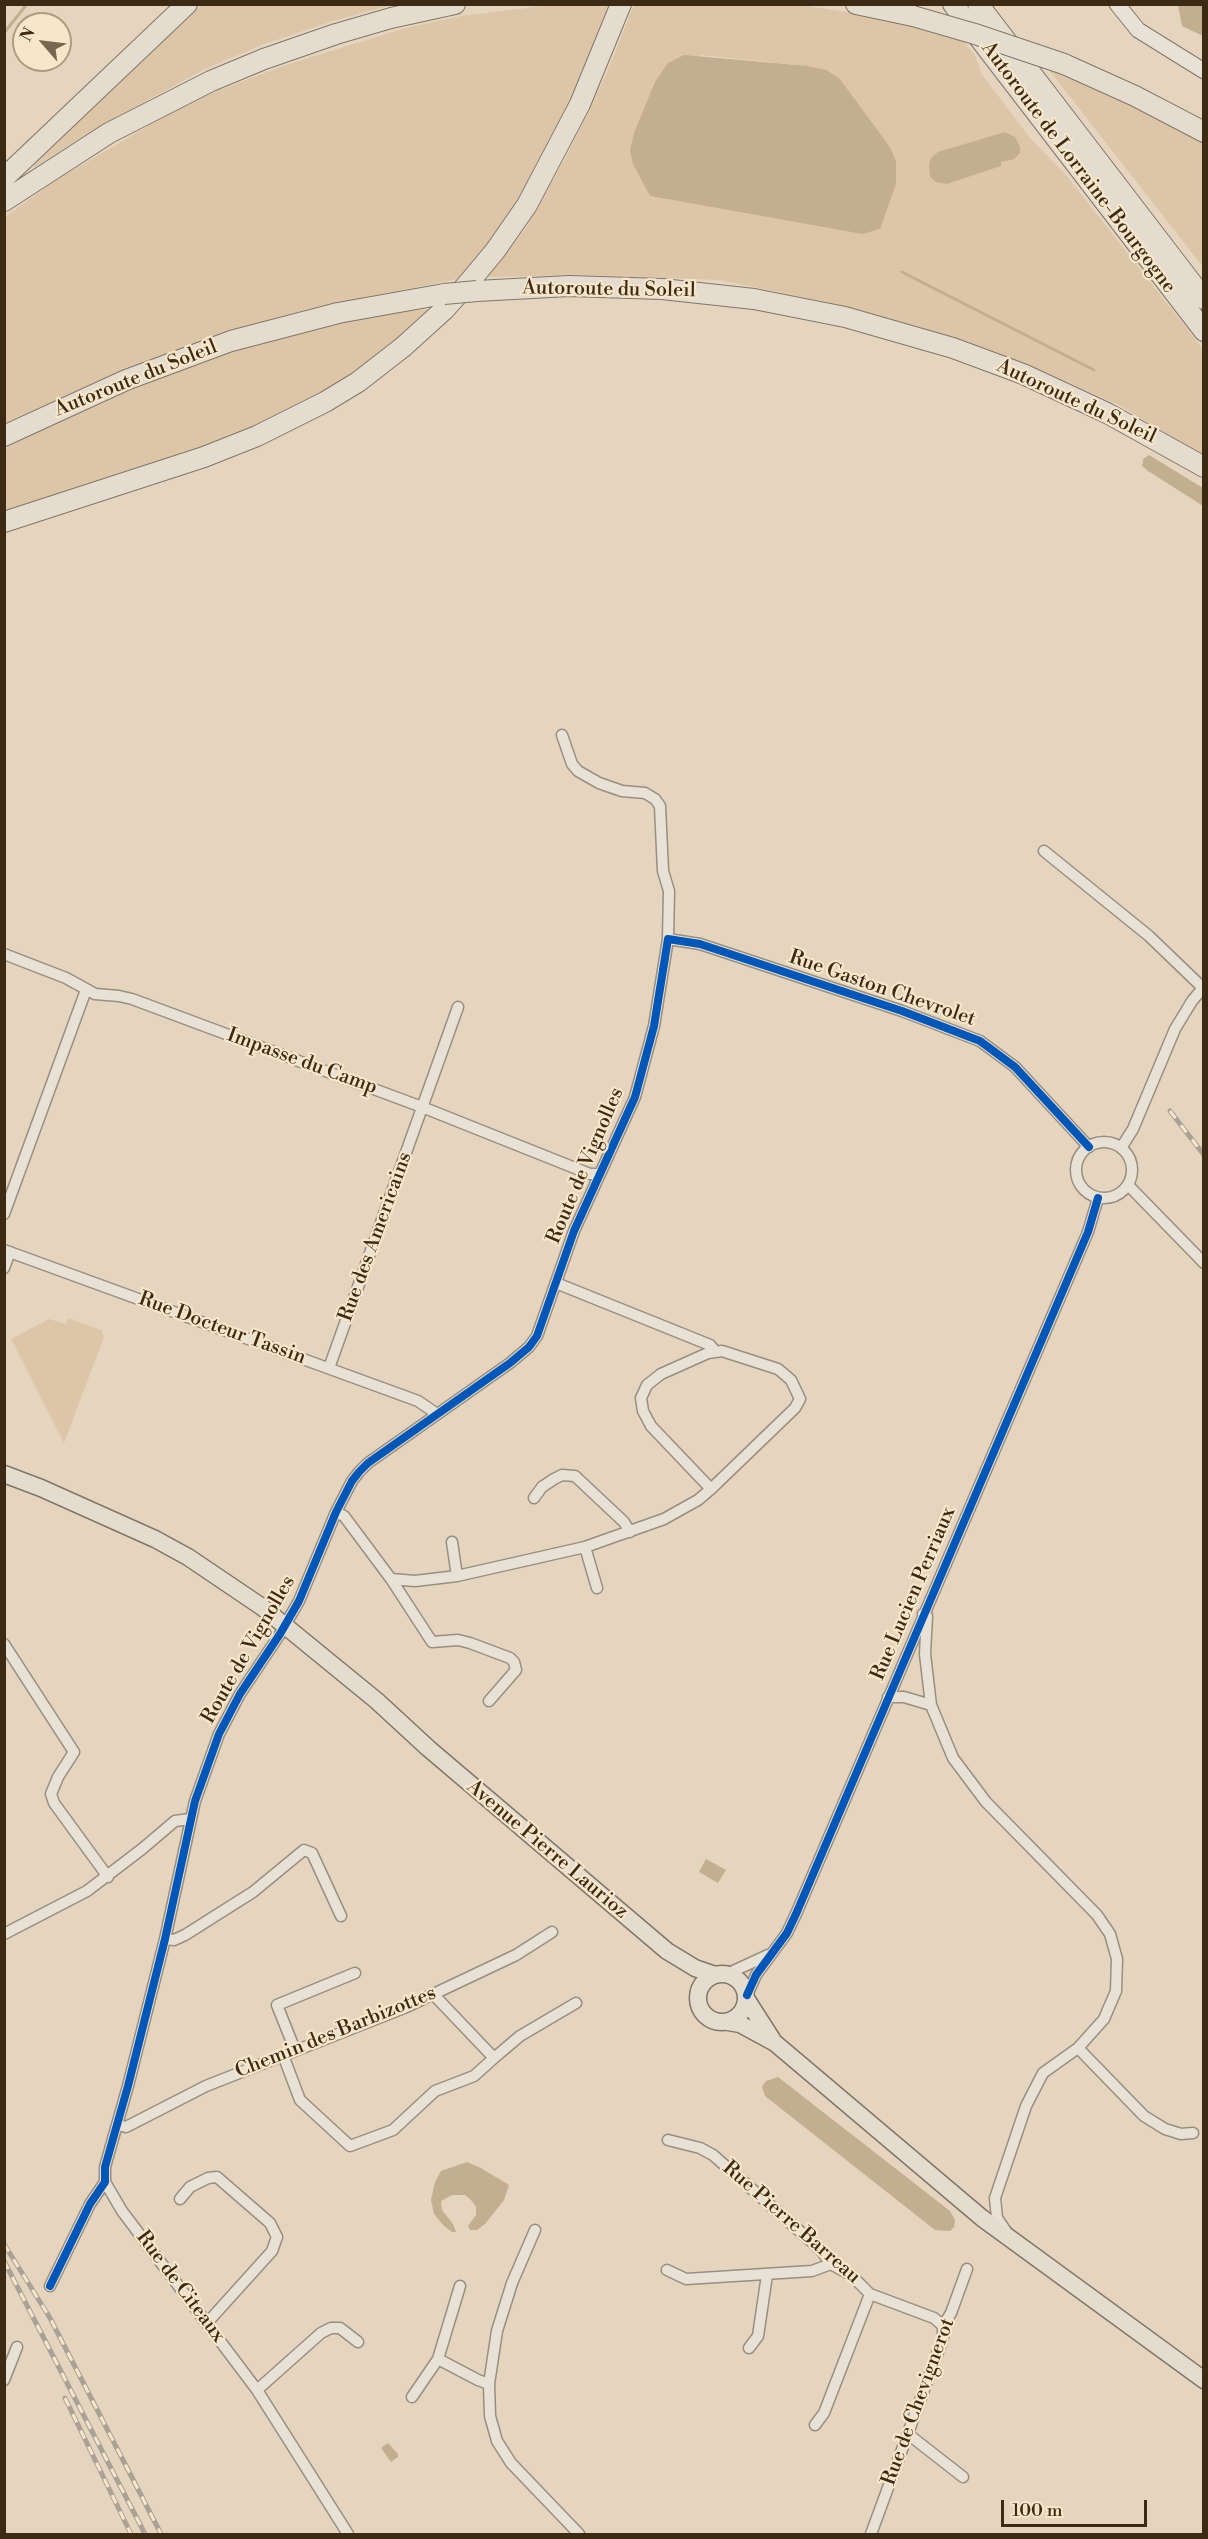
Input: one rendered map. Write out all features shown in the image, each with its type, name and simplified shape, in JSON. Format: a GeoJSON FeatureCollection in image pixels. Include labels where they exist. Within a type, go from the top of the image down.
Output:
{"type":"FeatureCollection","features":[{"type":"Feature","properties":{"kind":"highway"},"geometry":{"type":"LineString","coordinates":[[4,178],[187,4]]}},
{"type":"Feature","properties":{"kind":"highway"},"geometry":{"type":"LineString","coordinates":[[4,201],[109,133],[202,84],[327,36],[391,18],[455,4]]}},
{"type":"Feature","properties":{"kind":"highway"},"geometry":{"type":"LineString","coordinates":[[4,522],[204,457],[275,428],[342,392],[410,341],[470,281],[495,251],[527,204],[580,104],[621,4]]}},
{"type":"Feature","properties":{"kind":"highway"},"geometry":{"type":"LineString","coordinates":[[856,4],[913,16],[984,36],[1064,64],[1135,96],[1203,132]]}},
{"type":"Feature","properties":{"kind":"highway","name":"Autoroute de Lorraine-Bourgogne"},"geometry":{"type":"LineString","coordinates":[[953,4],[1203,332]]}},
{"type":"Feature","properties":{"kind":"highway","name":"Autoroute de Lorraine-Bourgogne"},"geometry":{"type":"LineString","coordinates":[[978,4],[1203,299]]}},
{"type":"Feature","properties":{"kind":"highway","name":"Autoroute du Soleil"},"geometry":{"type":"LineString","coordinates":[[4,436],[126,380],[231,341],[329,315],[444,294],[569,286],[672,290],[754,299],[845,317],[953,348],[1023,374],[1107,413],[1203,467]]}},
{"type":"Feature","properties":{"kind":"main road","name":"Avenue Pierre Laurioz"},"geometry":{"type":"LineString","coordinates":[[4,1474],[124,1525],[188,1557],[378,1701],[428,1748],[667,1951],[695,1968],[721,1975]]}},
{"type":"Feature","properties":{"kind":"main road","name":"Avenue Pierre Laurioz"},"geometry":{"type":"LineString","coordinates":[[667,1951],[688,1977],[698,1996]]}},
{"type":"Feature","properties":{"kind":"main road"},"geometry":{"type":"LineString","coordinates":[[774,2043],[740,1982],[721,1975],[701,1987],[698,1996],[700,2008],[708,2018],[721,2023],[740,2024],[774,2043],[946,2189],[1013,2242],[1203,2380]]}},
{"type":"Feature","properties":{"kind":"main road"},"geometry":{"type":"LineString","coordinates":[[728,2022],[741,2014],[747,1997]]}},
{"type":"Feature","properties":{"kind":"street"},"geometry":{"type":"LineString","coordinates":[[1117,4],[1138,30],[1203,71]]}},
{"type":"Feature","properties":{"kind":"street","name":"Route de Vignolles"},"geometry":{"type":"LineString","coordinates":[[50,2286],[90,2204],[105,2182],[105,2167],[165,1939],[190,1819],[219,1734],[240,1694],[283,1630],[303,1594],[351,1481],[359,1472],[516,1358],[537,1336],[573,1231],[628,1114],[640,1080],[661,994],[668,943],[669,891],[663,871],[660,806],[645,793],[622,791],[599,783],[578,771],[572,764],[562,735]]}},
{"type":"Feature","properties":{"kind":"street"},"geometry":{"type":"LineString","coordinates":[[1044,851],[1149,936],[1203,989],[1175,1029],[1132,1129],[1121,1148]]}},
{"type":"Feature","properties":{"kind":"street","name":"Rue Gaston Chevrolet"},"geometry":{"type":"LineString","coordinates":[[668,943],[699,944],[902,1011],[980,1041],[1015,1067],[1089,1147]]}},
{"type":"Feature","properties":{"kind":"street","name":"Impasse du Camp"},"geometry":{"type":"LineString","coordinates":[[4,954],[53,972],[95,994],[132,999],[422,1107],[590,1174],[599,1174]]}},
{"type":"Feature","properties":{"kind":"street"},"geometry":{"type":"LineString","coordinates":[[4,1214],[86,990]]}},
{"type":"Feature","properties":{"kind":"street","name":"Rue des Americains"},"geometry":{"type":"LineString","coordinates":[[329,1368],[458,1007]]}},
{"type":"Feature","properties":{"kind":"street"},"geometry":{"type":"LineString","coordinates":[[1105,1142],[1121,1148],[1126,1153],[1132,1169],[1128,1185],[1115,1196],[1098,1198],[1082,1188],[1076,1170],[1078,1161],[1089,1147],[1105,1142]]}},
{"type":"Feature","properties":{"kind":"street"},"geometry":{"type":"LineString","coordinates":[[1128,1185],[1203,1263]]}},
{"type":"Feature","properties":{"kind":"street","name":"Rue Lucien Perriaux"},"geometry":{"type":"LineString","coordinates":[[747,1997],[756,1975],[787,1932],[796,1914],[1088,1232],[1098,1198]]}},
{"type":"Feature","properties":{"kind":"street"},"geometry":{"type":"LineString","coordinates":[[4,1268],[8,1251]]}},
{"type":"Feature","properties":{"kind":"street","name":"Rue Docteur Tassin"},"geometry":{"type":"LineString","coordinates":[[8,1251],[418,1401],[437,1414]]}},
{"type":"Feature","properties":{"kind":"street"},"geometry":{"type":"LineString","coordinates":[[556,1283],[710,1345],[715,1351]]}},
{"type":"Feature","properties":{"kind":"street"},"geometry":{"type":"LineString","coordinates":[[392,1579],[415,1581],[457,1576],[585,1546],[664,1519],[698,1500],[711,1489],[795,1408],[800,1399],[791,1380],[785,1374],[736,1354],[715,1351],[661,1374],[647,1385],[641,1398],[643,1411],[651,1426],[711,1489]]}},
{"type":"Feature","properties":{"kind":"street"},"geometry":{"type":"LineString","coordinates":[[534,1498],[542,1487],[554,1479],[562,1475],[575,1476],[624,1522],[630,1532]]}},
{"type":"Feature","properties":{"kind":"street"},"geometry":{"type":"LineString","coordinates":[[336,1512],[344,1516],[392,1579],[432,1642],[470,1643],[510,1658],[514,1662],[516,1670],[489,1701]]}},
{"type":"Feature","properties":{"kind":"street"},"geometry":{"type":"LineString","coordinates":[[452,1542],[457,1576]]}},
{"type":"Feature","properties":{"kind":"street"},"geometry":{"type":"LineString","coordinates":[[585,1546],[597,1588]]}},
{"type":"Feature","properties":{"kind":"street"},"geometry":{"type":"LineString","coordinates":[[923,1614],[927,1616],[925,1654],[931,1705],[943,1738],[965,1777],[986,1802],[1097,1915],[1110,1934],[1118,1965],[1116,1991],[1104,2019],[1078,2048],[1043,2073],[1034,2088],[997,2186],[995,2212],[1013,2242]]}},
{"type":"Feature","properties":{"kind":"street"},"geometry":{"type":"LineString","coordinates":[[4,1644],[74,1752],[58,1776],[51,1794],[54,1803],[108,1877]]}},
{"type":"Feature","properties":{"kind":"street"},"geometry":{"type":"LineString","coordinates":[[888,1697],[904,1697],[931,1705]]}},
{"type":"Feature","properties":{"kind":"street"},"geometry":{"type":"LineString","coordinates":[[4,1934],[87,1891],[108,1877],[175,1821],[190,1819]]}},
{"type":"Feature","properties":{"kind":"street"},"geometry":{"type":"LineString","coordinates":[[165,1939],[174,1940],[184,1935],[253,1892],[299,1851],[304,1850],[312,1853],[341,1916]]}},
{"type":"Feature","properties":{"kind":"street","name":"Chemin des Barbizottes"},"geometry":{"type":"LineString","coordinates":[[117,2125],[126,2127],[206,2086],[404,2008],[516,1955],[552,1932]]}},
{"type":"Feature","properties":{"kind":"street","name":"Rue Lucien Perriaux"},"geometry":{"type":"LineString","coordinates":[[721,1975],[771,1953]]}},
{"type":"Feature","properties":{"kind":"street"},"geometry":{"type":"LineString","coordinates":[[295,2050],[277,2005],[355,1973]]}},
{"type":"Feature","properties":{"kind":"street"},"geometry":{"type":"LineString","coordinates":[[433,1994],[494,2058]]}},
{"type":"Feature","properties":{"kind":"street"},"geometry":{"type":"LineString","coordinates":[[283,2055],[300,2100],[350,2146],[393,2130],[435,2091],[474,2076],[520,2036],[576,2004]]}},
{"type":"Feature","properties":{"kind":"street"},"geometry":{"type":"LineString","coordinates":[[1078,2048],[1144,2116],[1166,2129],[1181,2134],[1193,2133]]}},
{"type":"Feature","properties":{"kind":"street","name":"Rue Pierre Barreau"},"geometry":{"type":"LineString","coordinates":[[668,2140],[700,2148],[713,2155],[820,2249],[831,2264],[851,2275],[870,2294],[934,2318],[943,2326]]}},
{"type":"Feature","properties":{"kind":"street"},"geometry":{"type":"LineString","coordinates":[[180,2199],[190,2187],[208,2178],[221,2178],[270,2223],[277,2237],[272,2251],[207,2323]]}},
{"type":"Feature","properties":{"kind":"street","name":"Rue de Citeaux"},"geometry":{"type":"LineString","coordinates":[[105,2182],[116,2203],[257,2390],[348,2535]]}},
{"type":"Feature","properties":{"kind":"street"},"geometry":{"type":"LineString","coordinates":[[534,2230],[501,2315],[489,2384],[490,2416],[493,2431],[502,2450],[520,2475],[579,2535]]}},
{"type":"Feature","properties":{"kind":"street"},"geometry":{"type":"LineString","coordinates":[[667,2270],[686,2279],[812,2271],[831,2264]]}},
{"type":"Feature","properties":{"kind":"street","name":"Rue de Chevignerot"},"geometry":{"type":"LineString","coordinates":[[871,2535],[943,2338],[943,2326],[951,2313],[967,2270]]}},
{"type":"Feature","properties":{"kind":"street"},"geometry":{"type":"LineString","coordinates":[[749,2348],[758,2336],[766,2275]]}},
{"type":"Feature","properties":{"kind":"street"},"geometry":{"type":"LineString","coordinates":[[412,2397],[438,2359],[460,2286]]}},
{"type":"Feature","properties":{"kind":"street"},"geometry":{"type":"LineString","coordinates":[[815,2425],[824,2413],[870,2294]]}},
{"type":"Feature","properties":{"kind":"street"},"geometry":{"type":"LineString","coordinates":[[257,2390],[321,2333],[331,2328],[340,2328],[358,2342]]}},
{"type":"Feature","properties":{"kind":"street"},"geometry":{"type":"LineString","coordinates":[[4,2380],[17,2347]]}},
{"type":"Feature","properties":{"kind":"street"},"geometry":{"type":"LineString","coordinates":[[438,2359],[489,2384]]}},
{"type":"Feature","properties":{"kind":"street"},"geometry":{"type":"LineString","coordinates":[[908,2434],[963,2477]]}},
{"type":"Feature","properties":{"kind":"shaded area"},"geometry":{"type":"Polygon","coordinates":[[[202,5],[391,5],[333,21],[262,45],[205,69],[91,131],[35,167],[32,162],[83,118],[202,5]]]}},
{"type":"Feature","properties":{"kind":"shaded area"},"geometry":{"type":"Polygon","coordinates":[[[552,5],[614,5],[587,72],[527,191],[467,274],[453,280],[310,308],[241,328],[171,352],[87,386],[5,425],[5,217],[55,181],[163,117],[217,91],[283,66],[405,28],[461,16],[552,5]]]}},
{"type":"Feature","properties":{"kind":"shaded area"},"geometry":{"type":"Polygon","coordinates":[[[634,5],[799,5],[861,14],[962,39],[976,57],[981,73],[1030,138],[1066,175],[1203,349],[1203,455],[1117,404],[1028,365],[936,332],[836,304],[720,280],[583,275],[487,277],[526,228],[565,159],[605,77],[634,5]],[[700,55],[650,196],[862,234],[888,203],[896,184],[896,161],[890,147],[840,79],[827,70],[700,55]]]}},
{"type":"Feature","properties":{"kind":"shaded area"},"geometry":{"type":"Polygon","coordinates":[[[1178,5],[1203,5],[1203,36],[1182,26],[1178,5]]]}},
{"type":"Feature","properties":{"kind":"shaded area"},"geometry":{"type":"Polygon","coordinates":[[[684,55],[808,66],[827,70],[840,79],[890,147],[896,161],[896,184],[880,229],[862,234],[650,196],[633,164],[630,150],[634,133],[655,82],[668,63],[684,55]]]}},
{"type":"Feature","properties":{"kind":"shaded area"},"geometry":{"type":"Polygon","coordinates":[[[1046,66],[1127,100],[1203,143],[1203,267],[1046,66]]]}},
{"type":"Feature","properties":{"kind":"shaded area"},"geometry":{"type":"Polygon","coordinates":[[[1005,132],[1015,137],[1020,147],[1020,153],[1014,159],[1001,162],[1001,166],[947,184],[936,182],[930,177],[931,158],[938,152],[1005,132]]]}},
{"type":"Feature","properties":{"kind":"shaded area"},"geometry":{"type":"Polygon","coordinates":[[[436,308],[359,374],[279,419],[183,458],[5,513],[5,448],[61,420],[160,376],[269,339],[354,317],[436,308]]]}},
{"type":"Feature","properties":{"kind":"shaded area"},"geometry":{"type":"Polygon","coordinates":[[[1149,455],[1203,488],[1203,506],[1142,466],[1143,459],[1149,455]]]}},
{"type":"Feature","properties":{"kind":"shaded area"},"geometry":{"type":"Polygon","coordinates":[[[68,1318],[101,1330],[104,1337],[64,1443],[11,1339],[49,1319],[66,1324],[68,1318]]]}},
{"type":"Feature","properties":{"kind":"shaded area"},"geometry":{"type":"Polygon","coordinates":[[[706,1859],[726,1870],[718,1883],[699,1872],[706,1859]]]}},
{"type":"Feature","properties":{"kind":"shaded area"},"geometry":{"type":"Polygon","coordinates":[[[778,2077],[950,2211],[955,2220],[954,2227],[950,2231],[935,2230],[765,2096],[762,2087],[766,2081],[778,2077]]]}},
{"type":"Feature","properties":{"kind":"shaded area"},"geometry":{"type":"Polygon","coordinates":[[[467,2162],[509,2185],[504,2200],[485,2224],[477,2230],[470,2230],[468,2226],[476,2215],[476,2207],[465,2195],[452,2195],[441,2201],[442,2210],[456,2232],[452,2232],[434,2214],[431,2200],[435,2182],[441,2171],[467,2162]]]}},
{"type":"Feature","properties":{"kind":"shaded area"},"geometry":{"type":"Polygon","coordinates":[[[388,2443],[398,2454],[398,2457],[391,2462],[381,2448],[388,2443]]]}},
{"type":"Feature","properties":{"kind":"waterway"},"geometry":{"type":"LineString","coordinates":[[4,33],[27,4]]}},
{"type":"Feature","properties":{"kind":"waterway"},"geometry":{"type":"LineString","coordinates":[[902,272],[1094,370]]}},
{"type":"Feature","properties":{"kind":"railway"},"geometry":{"type":"LineString","coordinates":[[1170,1111],[1204,1155]]}},
{"type":"Feature","properties":{"kind":"railway"},"geometry":{"type":"LineString","coordinates":[[4,2244],[50,2318],[161,2534]]}},
{"type":"Feature","properties":{"kind":"railway"},"geometry":{"type":"LineString","coordinates":[[4,2261],[145,2534]]}},
{"type":"Feature","properties":{"kind":"railway"},"geometry":{"type":"LineString","coordinates":[[65,2398],[131,2534]]}},
{"type":"Feature","properties":{"kind":"cycle path"},"geometry":{"type":"LineString","coordinates":[[50,2286],[90,2204],[105,2182],[105,2167],[165,1939],[195,1801],[219,1734],[240,1694],[299,1601],[336,1512],[359,1472],[368,1463],[510,1363],[529,1347],[537,1336],[574,1231],[635,1097],[654,1026],[668,939],[700,944],[902,1011],[980,1041],[1015,1067],[1089,1147]]}},
{"type":"Feature","properties":{"kind":"cycle path"},"geometry":{"type":"LineString","coordinates":[[747,1995],[756,1975],[787,1933],[796,1914],[1088,1232],[1098,1198]]}}]}
